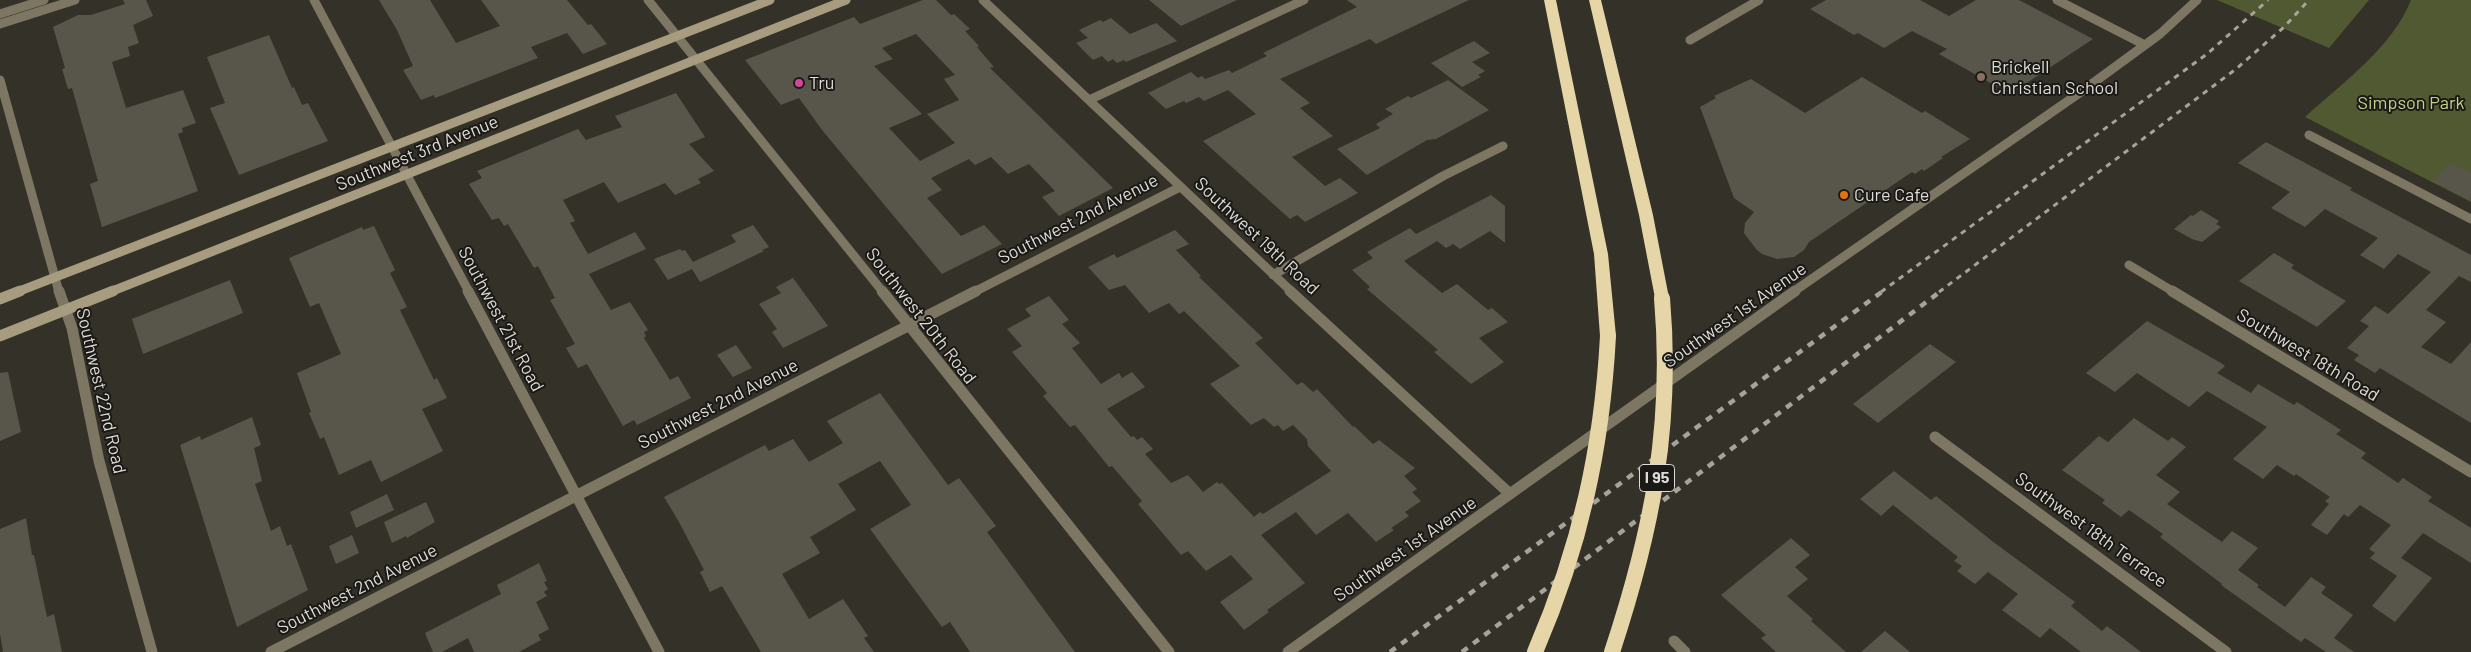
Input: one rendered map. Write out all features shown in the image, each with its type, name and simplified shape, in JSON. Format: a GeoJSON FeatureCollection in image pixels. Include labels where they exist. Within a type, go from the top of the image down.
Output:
{"type":"FeatureCollection","features":[{"type":"Feature","properties":{"kind":"highway"},"geometry":{"type":"LineString","coordinates":[[1535,652],[1549,622],[1573,554],[1592,483],[1603,412],[1608,336],[1602,254],[1550,0]]}},
{"type":"Feature","properties":{"kind":"highway","name":"I 95"},"geometry":{"type":"LineString","coordinates":[[1595,0],[1646,215],[1662,298],[1665,349],[1665,404],[1658,473],[1640,566],[1612,652]]}},
{"type":"Feature","properties":{"kind":"main road","name":"Southwest 3rd Avenue"},"geometry":{"type":"LineString","coordinates":[[0,299],[770,0]]}},
{"type":"Feature","properties":{"kind":"main road","name":"Southwest 3rd Avenue"},"geometry":{"type":"LineString","coordinates":[[0,336],[846,0]]}},
{"type":"Feature","properties":{"kind":"street"},"geometry":{"type":"LineString","coordinates":[[0,14],[44,0]]}},
{"type":"Feature","properties":{"kind":"street"},"geometry":{"type":"LineString","coordinates":[[0,24],[75,0]]}},
{"type":"Feature","properties":{"kind":"street","name":"Southwest 21st Road"},"geometry":{"type":"LineString","coordinates":[[314,0],[659,652]]}},
{"type":"Feature","properties":{"kind":"street","name":"Southwest 20th Road"},"geometry":{"type":"LineString","coordinates":[[648,0],[1168,652]]}},
{"type":"Feature","properties":{"kind":"street","name":"Southwest 19th Road"},"geometry":{"type":"LineString","coordinates":[[983,0],[1272,275],[1510,494]]}},
{"type":"Feature","properties":{"kind":"street"},"geometry":{"type":"LineString","coordinates":[[1088,100],[1304,0]]}},
{"type":"Feature","properties":{"kind":"street"},"geometry":{"type":"LineString","coordinates":[[1690,40],[1759,0]]}},
{"type":"Feature","properties":{"kind":"street"},"geometry":{"type":"LineString","coordinates":[[2057,0],[2145,45]]}},
{"type":"Feature","properties":{"kind":"street","name":"Southwest 1st Avenue"},"geometry":{"type":"LineString","coordinates":[[1288,652],[2145,45],[2197,0]]}},
{"type":"Feature","properties":{"kind":"street","name":"Southwest 22nd Road"},"geometry":{"type":"LineString","coordinates":[[0,80],[54,278],[66,310],[88,398],[99,461],[152,652]]}},
{"type":"Feature","properties":{"kind":"street"},"geometry":{"type":"LineString","coordinates":[[2309,135],[2471,219]]}},
{"type":"Feature","properties":{"kind":"street"},"geometry":{"type":"LineString","coordinates":[[1272,275],[1443,176],[1503,146]]}},
{"type":"Feature","properties":{"kind":"street","name":"Southwest 2nd Avenue"},"geometry":{"type":"LineString","coordinates":[[272,652],[1180,187]]}},
{"type":"Feature","properties":{"kind":"street","name":"Southwest 18th Road"},"geometry":{"type":"LineString","coordinates":[[2129,265],[2471,472]]}},
{"type":"Feature","properties":{"kind":"street","name":"Southwest 18th Terrace"},"geometry":{"type":"LineString","coordinates":[[1935,437],[2226,652]]}},
{"type":"Feature","properties":{"kind":"street"},"geometry":{"type":"LineString","coordinates":[[1674,642],[1685,652]]}},
{"type":"Feature","properties":{"kind":"green space"},"geometry":{"type":"Polygon","coordinates":[[[2217,0],[2369,0],[2329,48],[2217,0]]]}},
{"type":"Feature","properties":{"kind":"green space","name":"Simpson Park"},"geometry":{"type":"Polygon","coordinates":[[[2411,0],[2471,0],[2471,202],[2305,117],[2350,78],[2379,49],[2392,34],[2411,0]]]}},
{"type":"Feature","properties":{"kind":"building"},"geometry":{"type":"Polygon","coordinates":[[[123,0],[146,0],[153,16],[133,25],[139,43],[128,47],[130,56],[112,62],[126,108],[183,90],[196,123],[182,128],[183,132],[178,134],[198,191],[102,227],[90,184],[98,181],[72,88],[68,89],[62,69],[65,68],[53,27],[78,15],[91,15],[125,4],[123,0]]]}},
{"type":"Feature","properties":{"kind":"building"},"geometry":{"type":"Polygon","coordinates":[[[379,0],[430,0],[456,43],[500,26],[481,0],[567,0],[588,25],[591,24],[607,44],[583,54],[567,33],[531,47],[538,58],[435,98],[434,95],[421,100],[403,70],[413,66],[397,30],[379,0]]]}},
{"type":"Feature","properties":{"kind":"building"},"geometry":{"type":"Polygon","coordinates":[[[923,0],[936,0],[951,15],[954,14],[970,29],[965,31],[994,67],[990,68],[1113,188],[1059,216],[1042,197],[1055,191],[1029,164],[1008,174],[991,157],[975,165],[969,159],[931,178],[942,190],[927,198],[961,236],[984,225],[1002,244],[942,274],[822,130],[799,98],[781,105],[745,60],[854,17],[860,24],[923,0]],[[916,34],[882,48],[893,59],[874,66],[922,114],[889,128],[920,161],[955,143],[927,114],[959,100],[944,79],[955,75],[916,34]]]}},
{"type":"Feature","properties":{"kind":"building"},"geometry":{"type":"Polygon","coordinates":[[[1149,0],[1237,0],[1181,26],[1149,0]]]}},
{"type":"Feature","properties":{"kind":"building"},"geometry":{"type":"Polygon","coordinates":[[[1347,0],[1469,0],[1376,44],[1370,39],[1280,79],[1310,103],[1300,108],[1333,136],[1292,157],[1325,186],[1340,178],[1358,193],[1305,222],[1297,215],[1290,219],[1203,141],[1256,114],[1228,90],[1204,101],[1199,97],[1166,109],[1148,93],[1191,72],[1198,78],[1202,76],[1205,79],[1229,70],[1232,73],[1267,56],[1263,53],[1357,7],[1347,0]]]}},
{"type":"Feature","properties":{"kind":"building"},"geometry":{"type":"Polygon","coordinates":[[[1826,0],[1920,0],[1949,16],[1976,0],[2019,0],[2093,39],[2010,94],[1939,54],[1947,49],[1912,31],[1884,48],[1858,33],[1854,35],[1810,9],[1826,0]]]}},
{"type":"Feature","properties":{"kind":"building"},"geometry":{"type":"Polygon","coordinates":[[[1111,18],[1130,34],[1156,23],[1177,41],[1126,62],[1124,60],[1117,63],[1113,59],[1108,62],[1102,56],[1093,60],[1076,43],[1088,38],[1079,30],[1100,20],[1103,22],[1111,18]]]}},
{"type":"Feature","properties":{"kind":"building"},"geometry":{"type":"Polygon","coordinates":[[[269,35],[292,88],[294,87],[302,105],[308,103],[328,141],[239,175],[210,108],[225,103],[207,57],[269,35]]]}},
{"type":"Feature","properties":{"kind":"building"},"geometry":{"type":"Polygon","coordinates":[[[1474,41],[1490,53],[1472,62],[1485,71],[1478,75],[1481,77],[1462,87],[1431,63],[1474,41]]]}},
{"type":"Feature","properties":{"kind":"building"},"geometry":{"type":"Polygon","coordinates":[[[1862,77],[1922,113],[1925,111],[1970,139],[1941,157],[1943,158],[1924,171],[1922,169],[1915,174],[1912,172],[1809,242],[1804,250],[1794,257],[1777,259],[1762,254],[1744,233],[1745,223],[1754,212],[1734,198],[1700,107],[1716,98],[1714,96],[1751,79],[1805,113],[1862,77]]]}},
{"type":"Feature","properties":{"kind":"building"},"geometry":{"type":"Polygon","coordinates":[[[1448,80],[1489,110],[1436,139],[1427,140],[1367,175],[1337,149],[1380,128],[1376,124],[1393,114],[1385,109],[1408,96],[1411,98],[1448,80]]]}},
{"type":"Feature","properties":{"kind":"building"},"geometry":{"type":"Polygon","coordinates":[[[676,93],[705,137],[689,144],[714,171],[698,179],[701,183],[675,195],[665,183],[618,203],[604,182],[563,200],[575,221],[570,223],[588,254],[635,232],[646,249],[589,274],[611,310],[630,302],[648,330],[644,332],[646,336],[644,338],[670,380],[678,376],[691,398],[637,425],[634,420],[623,426],[587,364],[578,368],[566,348],[575,344],[550,300],[555,298],[538,266],[534,268],[508,224],[504,226],[499,218],[492,220],[469,184],[482,178],[477,171],[578,129],[586,140],[622,127],[615,116],[676,93]]]}},
{"type":"Feature","properties":{"kind":"building"},"geometry":{"type":"Polygon","coordinates":[[[2266,142],[2471,255],[2471,282],[2459,276],[2426,310],[2446,322],[2421,347],[2451,364],[2471,342],[2471,423],[2380,368],[2375,373],[2354,360],[2359,355],[2347,348],[2369,326],[2360,321],[2375,306],[2388,314],[2431,272],[2398,254],[2384,269],[2360,255],[2378,238],[2325,209],[2305,227],[2271,208],[2290,192],[2238,163],[2266,142]]]}},
{"type":"Feature","properties":{"kind":"building"},"geometry":{"type":"Polygon","coordinates":[[[2451,163],[2471,173],[2471,200],[2432,181],[2451,163]]]}},
{"type":"Feature","properties":{"kind":"building"},"geometry":{"type":"Polygon","coordinates":[[[1491,195],[1505,206],[1505,243],[1490,231],[1460,249],[1453,244],[1446,248],[1437,241],[1404,261],[1442,293],[1457,284],[1488,310],[1492,308],[1508,322],[1479,338],[1504,362],[1471,384],[1434,352],[1438,350],[1367,289],[1370,287],[1352,270],[1373,258],[1367,252],[1410,228],[1416,234],[1491,195]]]}},
{"type":"Feature","properties":{"kind":"building"},"geometry":{"type":"Polygon","coordinates":[[[2201,210],[2219,221],[2216,224],[2221,227],[2202,242],[2174,229],[2191,215],[2193,216],[2201,210]]]}},
{"type":"Feature","properties":{"kind":"building"},"geometry":{"type":"Polygon","coordinates":[[[753,225],[769,247],[700,282],[692,269],[668,280],[654,259],[680,249],[682,251],[685,250],[693,262],[736,242],[731,235],[753,225]]]}},
{"type":"Feature","properties":{"kind":"building"},"geometry":{"type":"Polygon","coordinates":[[[374,226],[395,270],[390,273],[407,307],[400,310],[434,380],[437,378],[447,398],[422,409],[443,451],[381,482],[371,460],[339,475],[324,437],[320,439],[309,413],[311,412],[297,373],[341,354],[319,303],[310,307],[289,258],[362,227],[363,230],[374,226]]]}},
{"type":"Feature","properties":{"kind":"building"},"geometry":{"type":"Polygon","coordinates":[[[1175,230],[1189,244],[1176,250],[1201,276],[1199,277],[1263,338],[1255,343],[1297,385],[1302,382],[1313,392],[1317,389],[1353,427],[1373,444],[1379,440],[1415,468],[1404,476],[1417,489],[1412,492],[1421,501],[1405,512],[1409,516],[1391,528],[1394,530],[1376,542],[1348,513],[1316,535],[1296,512],[1261,535],[1305,583],[1267,610],[1269,612],[1244,630],[1220,602],[1253,579],[1231,555],[1206,571],[1188,551],[1181,555],[1138,504],[1142,501],[1112,466],[1109,467],[1075,425],[1070,427],[1043,396],[1047,393],[1012,352],[1022,346],[1007,329],[1031,316],[1025,309],[1049,296],[1069,320],[1062,324],[1080,343],[1072,348],[1101,384],[1119,373],[1122,378],[1132,372],[1145,387],[1107,409],[1131,437],[1134,436],[1137,440],[1142,437],[1153,449],[1145,454],[1171,483],[1188,475],[1203,492],[1217,482],[1219,484],[1222,483],[1254,517],[1260,512],[1263,514],[1331,471],[1308,446],[1307,439],[1293,425],[1283,431],[1278,425],[1274,427],[1264,418],[1251,425],[1210,384],[1240,366],[1184,311],[1179,314],[1169,303],[1149,313],[1125,285],[1109,290],[1088,267],[1114,254],[1117,258],[1175,230]]]}},
{"type":"Feature","properties":{"kind":"building"},"geometry":{"type":"Polygon","coordinates":[[[2274,253],[2294,265],[2291,268],[2346,301],[2317,327],[2239,281],[2274,253]]]}},
{"type":"Feature","properties":{"kind":"building"},"geometry":{"type":"Polygon","coordinates":[[[793,278],[828,326],[783,348],[772,332],[777,329],[759,304],[781,293],[776,287],[793,278]]]}},
{"type":"Feature","properties":{"kind":"building"},"geometry":{"type":"Polygon","coordinates":[[[230,280],[243,313],[143,354],[132,319],[230,280]]]}},
{"type":"Feature","properties":{"kind":"building"},"geometry":{"type":"Polygon","coordinates":[[[2147,321],[2221,363],[2225,366],[2217,373],[2251,393],[2258,384],[2294,405],[2297,402],[2341,430],[2336,434],[2366,453],[2361,458],[2398,483],[2403,478],[2432,497],[2428,501],[2471,528],[2471,563],[2423,533],[2401,558],[2432,578],[2395,622],[2372,606],[2397,576],[2370,558],[2375,553],[2369,549],[2391,525],[2360,505],[2348,517],[2344,514],[2327,535],[2311,525],[2329,504],[2325,501],[2330,497],[2296,474],[2294,476],[2277,465],[2263,479],[2233,459],[2267,427],[2207,391],[2189,407],[2137,373],[2115,392],[2086,373],[2147,321]]]}},
{"type":"Feature","properties":{"kind":"building"},"geometry":{"type":"Polygon","coordinates":[[[1930,344],[1956,362],[1878,423],[1853,404],[1930,344]]]}},
{"type":"Feature","properties":{"kind":"building"},"geometry":{"type":"Polygon","coordinates":[[[736,345],[752,368],[733,377],[717,355],[736,345]]]}},
{"type":"Feature","properties":{"kind":"building"},"geometry":{"type":"Polygon","coordinates":[[[8,372],[21,432],[0,441],[0,373],[8,372]]]}},
{"type":"Feature","properties":{"kind":"building"},"geometry":{"type":"Polygon","coordinates":[[[880,393],[948,485],[959,478],[996,526],[987,532],[1075,652],[970,652],[950,622],[942,627],[870,529],[911,505],[880,461],[838,484],[856,510],[810,537],[820,553],[782,574],[809,619],[843,599],[868,636],[864,638],[874,652],[761,652],[722,586],[710,592],[700,572],[704,570],[664,497],[765,445],[769,451],[793,439],[809,462],[843,443],[827,421],[880,393]]]}},
{"type":"Feature","properties":{"kind":"building"},"geometry":{"type":"Polygon","coordinates":[[[252,417],[261,445],[254,448],[262,481],[255,484],[271,531],[280,526],[287,546],[291,544],[308,590],[237,627],[180,445],[200,436],[201,440],[252,417]]]}},
{"type":"Feature","properties":{"kind":"building"},"geometry":{"type":"Polygon","coordinates":[[[2134,418],[2168,441],[2172,437],[2186,447],[2156,475],[2180,492],[2167,504],[2222,542],[2232,531],[2258,548],[2238,570],[2259,585],[2257,587],[2285,607],[2311,577],[2326,587],[2321,593],[2353,615],[2334,638],[2354,652],[2326,652],[2305,638],[2301,642],[2221,585],[2160,537],[2163,534],[2129,510],[2121,517],[2102,503],[2105,500],[2062,470],[2099,436],[2108,442],[2134,418]]]}},
{"type":"Feature","properties":{"kind":"building"},"geometry":{"type":"Polygon","coordinates":[[[1894,471],[1931,500],[1936,496],[1992,541],[2075,602],[2071,606],[2102,631],[2107,626],[2141,652],[2081,652],[2050,628],[2040,638],[2002,610],[2018,594],[1988,572],[1975,584],[1957,571],[1962,566],[1954,561],[1958,557],[1893,505],[1881,516],[1860,499],[1894,471]]]}},
{"type":"Feature","properties":{"kind":"building"},"geometry":{"type":"Polygon","coordinates":[[[387,494],[394,510],[356,528],[350,512],[387,494]]]}},
{"type":"Feature","properties":{"kind":"building"},"geometry":{"type":"Polygon","coordinates":[[[426,502],[435,522],[407,538],[406,536],[392,543],[384,522],[426,502]]]}},
{"type":"Feature","properties":{"kind":"building"},"geometry":{"type":"Polygon","coordinates":[[[26,518],[32,555],[34,555],[47,617],[54,614],[62,652],[3,652],[0,634],[0,529],[26,518]]]}},
{"type":"Feature","properties":{"kind":"building"},"geometry":{"type":"Polygon","coordinates":[[[352,535],[359,553],[336,564],[329,546],[352,535]]]}},
{"type":"Feature","properties":{"kind":"building"},"geometry":{"type":"Polygon","coordinates":[[[1791,538],[1810,555],[1795,567],[1808,579],[1787,596],[1813,619],[1811,621],[1846,652],[1776,652],[1761,638],[1766,635],[1721,595],[1791,538]]]}},
{"type":"Feature","properties":{"kind":"building"},"geometry":{"type":"Polygon","coordinates":[[[539,563],[547,581],[544,582],[548,589],[544,592],[547,596],[536,602],[549,629],[538,635],[541,640],[519,652],[474,652],[468,638],[442,652],[433,652],[425,633],[501,594],[497,585],[539,563]]]}},
{"type":"Feature","properties":{"kind":"building"},"geometry":{"type":"Polygon","coordinates":[[[1885,631],[1910,652],[1861,652],[1885,631]]]}},
{"type":"Feature","properties":{"kind":"railway"},"geometry":{"type":"LineString","coordinates":[[1881,292],[2207,54],[2268,0]]}},
{"type":"Feature","properties":{"kind":"railway"},"geometry":{"type":"LineString","coordinates":[[1939,292],[2236,69],[2283,28],[2309,0]]}},
{"type":"Feature","properties":{"kind":"railway"},"geometry":{"type":"LineString","coordinates":[[1390,652],[1883,291]]}},
{"type":"Feature","properties":{"kind":"railway"},"geometry":{"type":"LineString","coordinates":[[1462,652],[1941,291]]}},
{"type":"Feature","properties":{"kind":"place","name":"Brickell Christian School"},"geometry":{"type":"Point","coordinates":[1981,77]}},
{"type":"Feature","properties":{"kind":"place","name":"Tru"},"geometry":{"type":"Point","coordinates":[799,83]}},
{"type":"Feature","properties":{"kind":"place","name":"Cure Cafe"},"geometry":{"type":"Point","coordinates":[1844,195]}}]}
